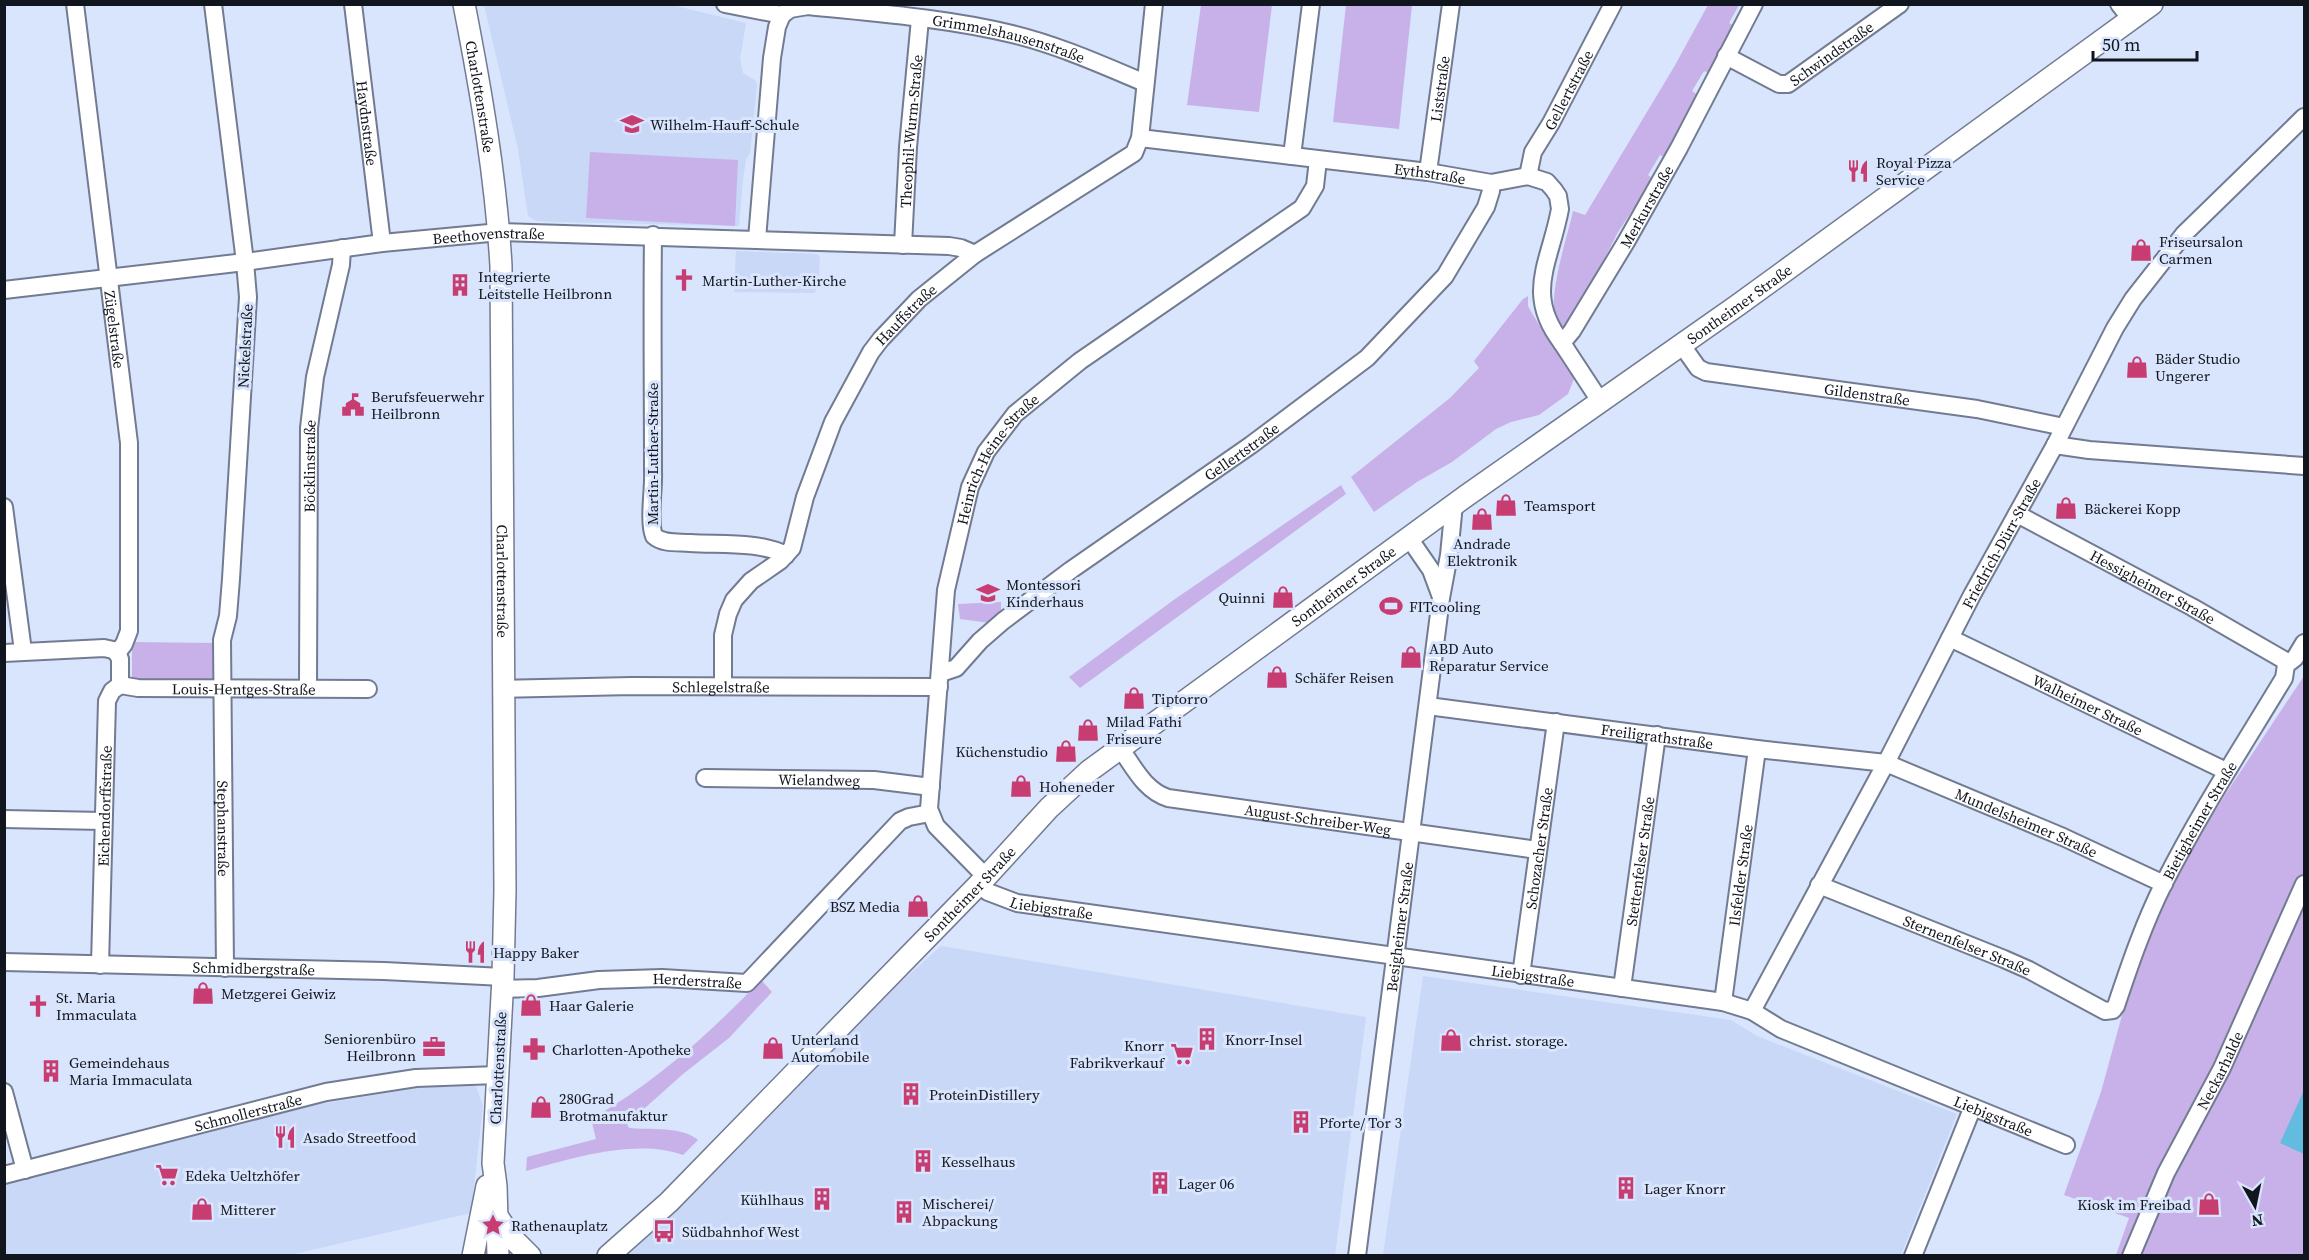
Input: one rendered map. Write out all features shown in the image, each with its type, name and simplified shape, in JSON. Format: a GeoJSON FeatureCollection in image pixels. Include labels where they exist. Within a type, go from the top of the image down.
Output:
{"type":"FeatureCollection","features":[{"type":"Feature","properties":{"kind":"main road","name":"Charlottenstraße"},"geometry":{"type":"LineString","coordinates":[[464,4],[487,121],[500,232],[502,300],[502,689],[505,890],[503,983],[493,1162],[498,1256]]}},
{"type":"Feature","properties":{"kind":"main road","name":"Sontheimer Straße"},"geometry":{"type":"LineString","coordinates":[[608,1256],[669,1202],[1049,808],[1083,776],[1454,504],[1682,344],[2125,12],[2152,4]]}},
{"type":"Feature","properties":{"kind":"main road","name":"Charlottenstraße"},"geometry":{"type":"LineString","coordinates":[[473,1256],[493,1162]]}},
{"type":"Feature","properties":{"kind":"main road"},"geometry":{"type":"LineString","coordinates":[[624,1256],[669,1202]]}},
{"type":"Feature","properties":{"kind":"main road"},"geometry":{"type":"LineString","coordinates":[[496,1216],[512,1238],[530,1256]]}},
{"type":"Feature","properties":{"kind":"street","name":"Zügelstraße"},"geometry":{"type":"LineString","coordinates":[[75,4],[130,460],[129,631],[124,644],[117,653]]}},
{"type":"Feature","properties":{"kind":"street","name":"Nickelstraße"},"geometry":{"type":"LineString","coordinates":[[213,4],[245,262],[248,316],[229,609],[222,640],[221,689]]}},
{"type":"Feature","properties":{"kind":"street","name":"Haydnstraße"},"geometry":{"type":"LineString","coordinates":[[353,4],[382,243]]}},
{"type":"Feature","properties":{"kind":"street","name":"Grimmelshausenstraße"},"geometry":{"type":"LineString","coordinates":[[725,4],[782,15],[790,9],[808,6],[920,19],[1013,34],[1091,60],[1145,83]]}},
{"type":"Feature","properties":{"kind":"street"},"geometry":{"type":"LineString","coordinates":[[1140,138],[1154,4]]}},
{"type":"Feature","properties":{"kind":"street"},"geometry":{"type":"LineString","coordinates":[[1292,156],[1311,4]]}},
{"type":"Feature","properties":{"kind":"street","name":"Liststraße"},"geometry":{"type":"LineString","coordinates":[[1428,172],[1451,4]]}},
{"type":"Feature","properties":{"kind":"street","name":"Gellertstraße"},"geometry":{"type":"LineString","coordinates":[[1528,176],[1533,152],[1551,123],[1613,4]]}},
{"type":"Feature","properties":{"kind":"street","name":"Merkurstraße"},"geometry":{"type":"LineString","coordinates":[[1562,343],[1572,331],[1626,242],[1679,148],[1754,4]]}},
{"type":"Feature","properties":{"kind":"street","name":"Schwindstraße"},"geometry":{"type":"LineString","coordinates":[[1726,56],[1779,84],[1788,84],[1900,4]]}},
{"type":"Feature","properties":{"kind":"street"},"geometry":{"type":"LineString","coordinates":[[757,239],[772,58],[777,27],[782,15]]}},
{"type":"Feature","properties":{"kind":"street","name":"Theophil-Wurm-Straße"},"geometry":{"type":"LineString","coordinates":[[903,245],[908,147],[920,19]]}},
{"type":"Feature","properties":{"kind":"street","name":"Friedrich-Dürr-Straße"},"geometry":{"type":"LineString","coordinates":[[1752,1011],[1886,763],[2115,328],[2133,299],[2184,234],[2304,117]]}},
{"type":"Feature","properties":{"kind":"street","name":"Eythstraße"},"geometry":{"type":"LineString","coordinates":[[1140,138],[1428,172],[1491,183],[1528,176]]}},
{"type":"Feature","properties":{"kind":"street","name":"Hauffstraße"},"geometry":{"type":"LineString","coordinates":[[786,555],[792,548],[805,497],[833,422],[871,352],[886,332],[919,299],[975,254],[1134,153],[1140,138]]}},
{"type":"Feature","properties":{"kind":"street","name":"Heinrich-Heine-Straße"},"geometry":{"type":"LineString","coordinates":[[930,813],[946,590],[970,487],[994,439],[1027,403],[1080,361],[1302,208],[1315,186],[1318,160]]}},
{"type":"Feature","properties":{"kind":"street"},"geometry":{"type":"LineString","coordinates":[[1528,176],[1547,182],[1560,202],[1559,217],[1541,296],[1544,314],[1600,401]]}},
{"type":"Feature","properties":{"kind":"street","name":"Gellertstraße"},"geometry":{"type":"LineString","coordinates":[[940,680],[956,668],[980,641],[1003,621],[1367,358],[1445,276],[1486,207],[1491,183]]}},
{"type":"Feature","properties":{"kind":"street","name":"Beethovenstraße"},"geometry":{"type":"LineString","coordinates":[[4,290],[245,262],[382,243],[500,232],[949,246],[975,254]]}},
{"type":"Feature","properties":{"kind":"street","name":"Martin-Luther-Straße"},"geometry":{"type":"LineString","coordinates":[[653,235],[651,385],[654,536],[669,541],[759,547],[776,550],[786,555]]}},
{"type":"Feature","properties":{"kind":"street","name":"Böcklinstraße"},"geometry":{"type":"LineString","coordinates":[[308,688],[309,428],[312,397],[341,265],[342,248]]}},
{"type":"Feature","properties":{"kind":"street","name":"Gildenstraße"},"geometry":{"type":"LineString","coordinates":[[1682,344],[1698,368],[1706,372],[1977,409],[2064,427]]}},
{"type":"Feature","properties":{"kind":"street"},"geometry":{"type":"LineString","coordinates":[[2055,445],[2089,450],[2304,466]]}},
{"type":"Feature","properties":{"kind":"street","name":"Besigheimer Straße"},"geometry":{"type":"LineString","coordinates":[[1357,1256],[1454,504]]}},
{"type":"Feature","properties":{"kind":"street"},"geometry":{"type":"LineString","coordinates":[[4,507],[23,651]]}},
{"type":"Feature","properties":{"kind":"street","name":"Hessigheimer Straße"},"geometry":{"type":"LineString","coordinates":[[2017,514],[2192,607],[2284,660],[2286,665]]}},
{"type":"Feature","properties":{"kind":"street","name":"Besigheimer Straße"},"geometry":{"type":"LineString","coordinates":[[1409,538],[1431,570],[1442,598]]}},
{"type":"Feature","properties":{"kind":"street"},"geometry":{"type":"LineString","coordinates":[[723,686],[723,635],[734,600],[751,581],[786,555]]}},
{"type":"Feature","properties":{"kind":"street","name":"Walheimer Straße"},"geometry":{"type":"LineString","coordinates":[[1950,638],[2226,771]]}},
{"type":"Feature","properties":{"kind":"street","name":"Bietigheimer Straße"},"geometry":{"type":"LineString","coordinates":[[2113,1010],[2136,947],[2164,884],[2226,771],[2284,678],[2286,665],[2295,658],[2304,643]]}},
{"type":"Feature","properties":{"kind":"street"},"geometry":{"type":"LineString","coordinates":[[4,653],[104,648],[113,650],[120,659],[120,685]]}},
{"type":"Feature","properties":{"kind":"street","name":"Schlegelstraße"},"geometry":{"type":"LineString","coordinates":[[502,689],[940,680]]}},
{"type":"Feature","properties":{"kind":"street","name":"Louis-Hentges-Straße"},"geometry":{"type":"LineString","coordinates":[[120,685],[138,688],[368,689]]}},
{"type":"Feature","properties":{"kind":"street","name":"Eichendorffstraße"},"geometry":{"type":"LineString","coordinates":[[100,965],[107,701],[112,691],[120,685]]}},
{"type":"Feature","properties":{"kind":"street","name":"Stephanstraße"},"geometry":{"type":"LineString","coordinates":[[221,689],[225,968]]}},
{"type":"Feature","properties":{"kind":"street","name":"Freiligrathstraße"},"geometry":{"type":"LineString","coordinates":[[1428,706],[1757,749],[1886,763]]}},
{"type":"Feature","properties":{"kind":"street","name":"Schozacher Straße"},"geometry":{"type":"LineString","coordinates":[[1521,975],[1556,722]]}},
{"type":"Feature","properties":{"kind":"street","name":"Stettenfelser Straße"},"geometry":{"type":"LineString","coordinates":[[1622,988],[1657,735]]}},
{"type":"Feature","properties":{"kind":"street","name":"August-Schreiber-Weg"},"geometry":{"type":"LineString","coordinates":[[1120,748],[1152,791],[1168,798],[1537,850]]}},
{"type":"Feature","properties":{"kind":"street","name":"Ilsfelder Straße"},"geometry":{"type":"LineString","coordinates":[[1723,1002],[1757,749]]}},
{"type":"Feature","properties":{"kind":"street","name":"Mundelsheimer Straße"},"geometry":{"type":"LineString","coordinates":[[1886,763],[2063,837],[2164,884]]}},
{"type":"Feature","properties":{"kind":"street","name":"Wielandweg"},"geometry":{"type":"LineString","coordinates":[[705,778],[874,780],[931,786]]}},
{"type":"Feature","properties":{"kind":"street"},"geometry":{"type":"LineString","coordinates":[[930,813],[936,826],[982,880]]}},
{"type":"Feature","properties":{"kind":"street","name":"Herderstraße"},"geometry":{"type":"LineString","coordinates":[[503,983],[538,988],[599,980],[662,978],[747,983],[900,821],[930,813]]}},
{"type":"Feature","properties":{"kind":"street"},"geometry":{"type":"LineString","coordinates":[[4,819],[103,821]]}},
{"type":"Feature","properties":{"kind":"street","name":"Liebigstraße"},"geometry":{"type":"LineString","coordinates":[[982,880],[988,892],[1017,903],[1723,1002],[1752,1011],[1781,1029],[2066,1145]]}},
{"type":"Feature","properties":{"kind":"street","name":"Neckarhalde"},"geometry":{"type":"LineString","coordinates":[[2131,1256],[2166,1173],[2222,1068],[2304,884]]}},
{"type":"Feature","properties":{"kind":"street","name":"Sternenfelser Straße"},"geometry":{"type":"LineString","coordinates":[[1819,885],[1993,954],[2029,970],[2105,1011],[2113,1010]]}},
{"type":"Feature","properties":{"kind":"street","name":"Schmidbergstraße"},"geometry":{"type":"LineString","coordinates":[[4,962],[384,971],[503,983]]}},
{"type":"Feature","properties":{"kind":"street","name":"Schmollerstraße"},"geometry":{"type":"LineString","coordinates":[[4,1175],[326,1092],[416,1078],[497,1075]]}},
{"type":"Feature","properties":{"kind":"street"},"geometry":{"type":"LineString","coordinates":[[4,1092],[25,1170]]}},
{"type":"Feature","properties":{"kind":"street"},"geometry":{"type":"LineString","coordinates":[[1913,1256],[1972,1108]]}},
{"type":"Feature","properties":{"kind":"shaded area","name":"Wilhelm-Hauff-Schule"},"geometry":{"type":"Polygon","coordinates":[[[484,5],[672,5],[746,23],[740,59],[743,73],[756,81],[757,85],[750,153],[746,160],[743,179],[739,226],[558,222],[537,221],[528,216],[518,149],[484,5]]]}},
{"type":"Feature","properties":{"kind":"shaded area"},"geometry":{"type":"Polygon","coordinates":[[[1201,5],[1272,5],[1259,112],[1187,105],[1201,5]]]}},
{"type":"Feature","properties":{"kind":"shaded area"},"geometry":{"type":"Polygon","coordinates":[[[1346,5],[1412,5],[1399,129],[1333,122],[1346,5]]]}},
{"type":"Feature","properties":{"kind":"shaded area"},"geometry":{"type":"Polygon","coordinates":[[[1708,5],[1739,5],[1729,23],[1735,26],[1710,74],[1704,71],[1692,91],[1698,95],[1666,158],[1660,155],[1648,175],[1653,179],[1618,232],[1571,324],[1563,329],[1556,321],[1555,292],[1573,211],[1585,215],[1674,67],[1708,5]]]}},
{"type":"Feature","properties":{"kind":"shaded area"},"geometry":{"type":"Polygon","coordinates":[[[590,152],[738,160],[735,226],[586,218],[590,152]]]}},
{"type":"Feature","properties":{"kind":"shaded area"},"geometry":{"type":"Polygon","coordinates":[[[736,251],[817,254],[820,257],[819,277],[815,293],[734,292],[736,251]]]}},
{"type":"Feature","properties":{"kind":"shaded area"},"geometry":{"type":"Polygon","coordinates":[[[1528,296],[1528,306],[1574,379],[1568,394],[1539,415],[1511,422],[1496,429],[1452,462],[1417,482],[1374,512],[1351,477],[1450,398],[1479,368],[1474,361],[1523,299],[1528,296]]]}},
{"type":"Feature","properties":{"kind":"shaded area"},"geometry":{"type":"Polygon","coordinates":[[[1341,485],[1346,494],[1080,688],[1069,677],[1175,599],[1341,485]]]}},
{"type":"Feature","properties":{"kind":"shaded area"},"geometry":{"type":"Polygon","coordinates":[[[1001,602],[1001,612],[990,623],[960,619],[958,604],[1001,602]]]}},
{"type":"Feature","properties":{"kind":"shaded area"},"geometry":{"type":"Polygon","coordinates":[[[132,642],[216,643],[215,680],[132,679],[132,642]]]}},
{"type":"Feature","properties":{"kind":"shaded area"},"geometry":{"type":"Polygon","coordinates":[[[2304,676],[2304,1255],[2116,1255],[2129,1218],[2064,1195],[2101,1092],[2133,975],[2178,872],[2223,798],[2304,676]]]}},
{"type":"Feature","properties":{"kind":"shaded area"},"geometry":{"type":"Polygon","coordinates":[[[941,946],[1366,1017],[1335,1255],[622,1256],[740,1127],[941,946]]]}},
{"type":"Feature","properties":{"kind":"shaded area"},"geometry":{"type":"Polygon","coordinates":[[[1423,976],[1731,1020],[1757,1036],[1957,1114],[1901,1255],[1383,1255],[1423,976]]]}},
{"type":"Feature","properties":{"kind":"shaded area"},"geometry":{"type":"Polygon","coordinates":[[[761,980],[772,992],[729,1038],[683,1074],[627,1124],[629,1128],[683,1132],[698,1140],[683,1155],[646,1148],[625,1149],[584,1156],[526,1171],[527,1157],[596,1139],[591,1119],[638,1089],[681,1056],[761,980]]]}},
{"type":"Feature","properties":{"kind":"shaded area"},"geometry":{"type":"Polygon","coordinates":[[[476,1086],[483,1106],[471,1213],[290,1255],[5,1256],[5,1184],[320,1104],[424,1087],[476,1086]]]}},
{"type":"Feature","properties":{"kind":"water"},"geometry":{"type":"Polygon","coordinates":[[[2304,1090],[2304,1154],[2280,1143],[2304,1090]]]}},
{"type":"Feature","properties":{"kind":"place","name":"Wilhelm-Hauff-Schule"},"geometry":{"type":"Point","coordinates":[632,124]}},
{"type":"Feature","properties":{"kind":"place","name":"Royal Pizza Service"},"geometry":{"type":"Point","coordinates":[1858,171]}},
{"type":"Feature","properties":{"kind":"place","name":"Friseursalon Carmen"},"geometry":{"type":"Point","coordinates":[2141,250]}},
{"type":"Feature","properties":{"kind":"place","name":"Martin-Luther-Kirche"},"geometry":{"type":"Point","coordinates":[684,280]}},
{"type":"Feature","properties":{"kind":"place","name":"Integrierte Leitstelle Heilbronn"},"geometry":{"type":"Point","coordinates":[460,285]}},
{"type":"Feature","properties":{"kind":"place","name":"Bäder Studio Ungerer"},"geometry":{"type":"Point","coordinates":[2137,367]}},
{"type":"Feature","properties":{"kind":"place","name":"Berufsfeuerwehr Heilbronn"},"geometry":{"type":"Point","coordinates":[353,405]}},
{"type":"Feature","properties":{"kind":"place","name":"Teamsport"},"geometry":{"type":"Point","coordinates":[1506,505]}},
{"type":"Feature","properties":{"kind":"place","name":"Bäckerei Kopp"},"geometry":{"type":"Point","coordinates":[2066,508]}},
{"type":"Feature","properties":{"kind":"place","name":"Andrade Elektronik"},"geometry":{"type":"Point","coordinates":[1482,519]}},
{"type":"Feature","properties":{"kind":"place","name":"Montessori Kinderhaus"},"geometry":{"type":"Point","coordinates":[988,593]}},
{"type":"Feature","properties":{"kind":"place","name":"Quinni"},"geometry":{"type":"Point","coordinates":[1283,597]}},
{"type":"Feature","properties":{"kind":"place","name":"FITcooling"},"geometry":{"type":"Point","coordinates":[1391,606]}},
{"type":"Feature","properties":{"kind":"place","name":"ABD Auto Reparatur Service"},"geometry":{"type":"Point","coordinates":[1411,657]}},
{"type":"Feature","properties":{"kind":"place","name":"Schäfer Reisen"},"geometry":{"type":"Point","coordinates":[1277,677]}},
{"type":"Feature","properties":{"kind":"place","name":"Tiptorro"},"geometry":{"type":"Point","coordinates":[1134,698]}},
{"type":"Feature","properties":{"kind":"place","name":"Milad Fathi Friseure"},"geometry":{"type":"Point","coordinates":[1088,730]}},
{"type":"Feature","properties":{"kind":"place","name":"Küchenstudio"},"geometry":{"type":"Point","coordinates":[1066,751]}},
{"type":"Feature","properties":{"kind":"place","name":"Hoheneder"},"geometry":{"type":"Point","coordinates":[1021,786]}},
{"type":"Feature","properties":{"kind":"place","name":"BSZ Media"},"geometry":{"type":"Point","coordinates":[918,906]}},
{"type":"Feature","properties":{"kind":"place","name":"Happy Baker"},"geometry":{"type":"Point","coordinates":[475,952]}},
{"type":"Feature","properties":{"kind":"place","name":"Metzgerei Geiwiz"},"geometry":{"type":"Point","coordinates":[203,993]}},
{"type":"Feature","properties":{"kind":"place","name":"Haar Galerie"},"geometry":{"type":"Point","coordinates":[531,1005]}},
{"type":"Feature","properties":{"kind":"place","name":"St. Maria Immaculata"},"geometry":{"type":"Point","coordinates":[38,1006]}},
{"type":"Feature","properties":{"kind":"place","name":"Knorr-Insel"},"geometry":{"type":"Point","coordinates":[1207,1039]}},
{"type":"Feature","properties":{"kind":"place","name":"christ. storage."},"geometry":{"type":"Point","coordinates":[1451,1040]}},
{"type":"Feature","properties":{"kind":"place","name":"Seniorenbüro Heilbronn"},"geometry":{"type":"Point","coordinates":[434,1047]}},
{"type":"Feature","properties":{"kind":"place","name":"Unterland Automobile"},"geometry":{"type":"Point","coordinates":[773,1048]}},
{"type":"Feature","properties":{"kind":"place","name":"Charlotten-Apotheke"},"geometry":{"type":"Point","coordinates":[534,1049]}},
{"type":"Feature","properties":{"kind":"place","name":"Knorr Fabrikverkauf"},"geometry":{"type":"Point","coordinates":[1182,1054]}},
{"type":"Feature","properties":{"kind":"place","name":"Gemeindehaus Maria Immaculata"},"geometry":{"type":"Point","coordinates":[51,1071]}},
{"type":"Feature","properties":{"kind":"place","name":"ProteinDistillery"},"geometry":{"type":"Point","coordinates":[911,1094]}},
{"type":"Feature","properties":{"kind":"place","name":"280Grad Brotmanufaktur"},"geometry":{"type":"Point","coordinates":[541,1107]}},
{"type":"Feature","properties":{"kind":"place","name":"Pforte/ Tor 3"},"geometry":{"type":"Point","coordinates":[1301,1122]}},
{"type":"Feature","properties":{"kind":"place","name":"Asado Streetfood"},"geometry":{"type":"Point","coordinates":[285,1137]}},
{"type":"Feature","properties":{"kind":"place","name":"Kesselhaus"},"geometry":{"type":"Point","coordinates":[923,1161]}},
{"type":"Feature","properties":{"kind":"place","name":"Edeka Ueltzhöfer"},"geometry":{"type":"Point","coordinates":[167,1175]}},
{"type":"Feature","properties":{"kind":"place","name":"Lager 06"},"geometry":{"type":"Point","coordinates":[1160,1183]}},
{"type":"Feature","properties":{"kind":"place","name":"Lager Knorr"},"geometry":{"type":"Point","coordinates":[1626,1188]}},
{"type":"Feature","properties":{"kind":"place","name":"Kühlhaus"},"geometry":{"type":"Point","coordinates":[822,1199]}},
{"type":"Feature","properties":{"kind":"place","name":"Kiosk im Freibad"},"geometry":{"type":"Point","coordinates":[2209,1204]}},
{"type":"Feature","properties":{"kind":"place","name":"Mitterer"},"geometry":{"type":"Point","coordinates":[202,1209]}},
{"type":"Feature","properties":{"kind":"place","name":"Mischerei/ Abpackung"},"geometry":{"type":"Point","coordinates":[904,1212]}},
{"type":"Feature","properties":{"kind":"place","name":"Rathenauplatz"},"geometry":{"type":"Point","coordinates":[493,1225]}},
{"type":"Feature","properties":{"kind":"place","name":"Südbahnhof West"},"geometry":{"type":"Point","coordinates":[664,1231]}}]}
